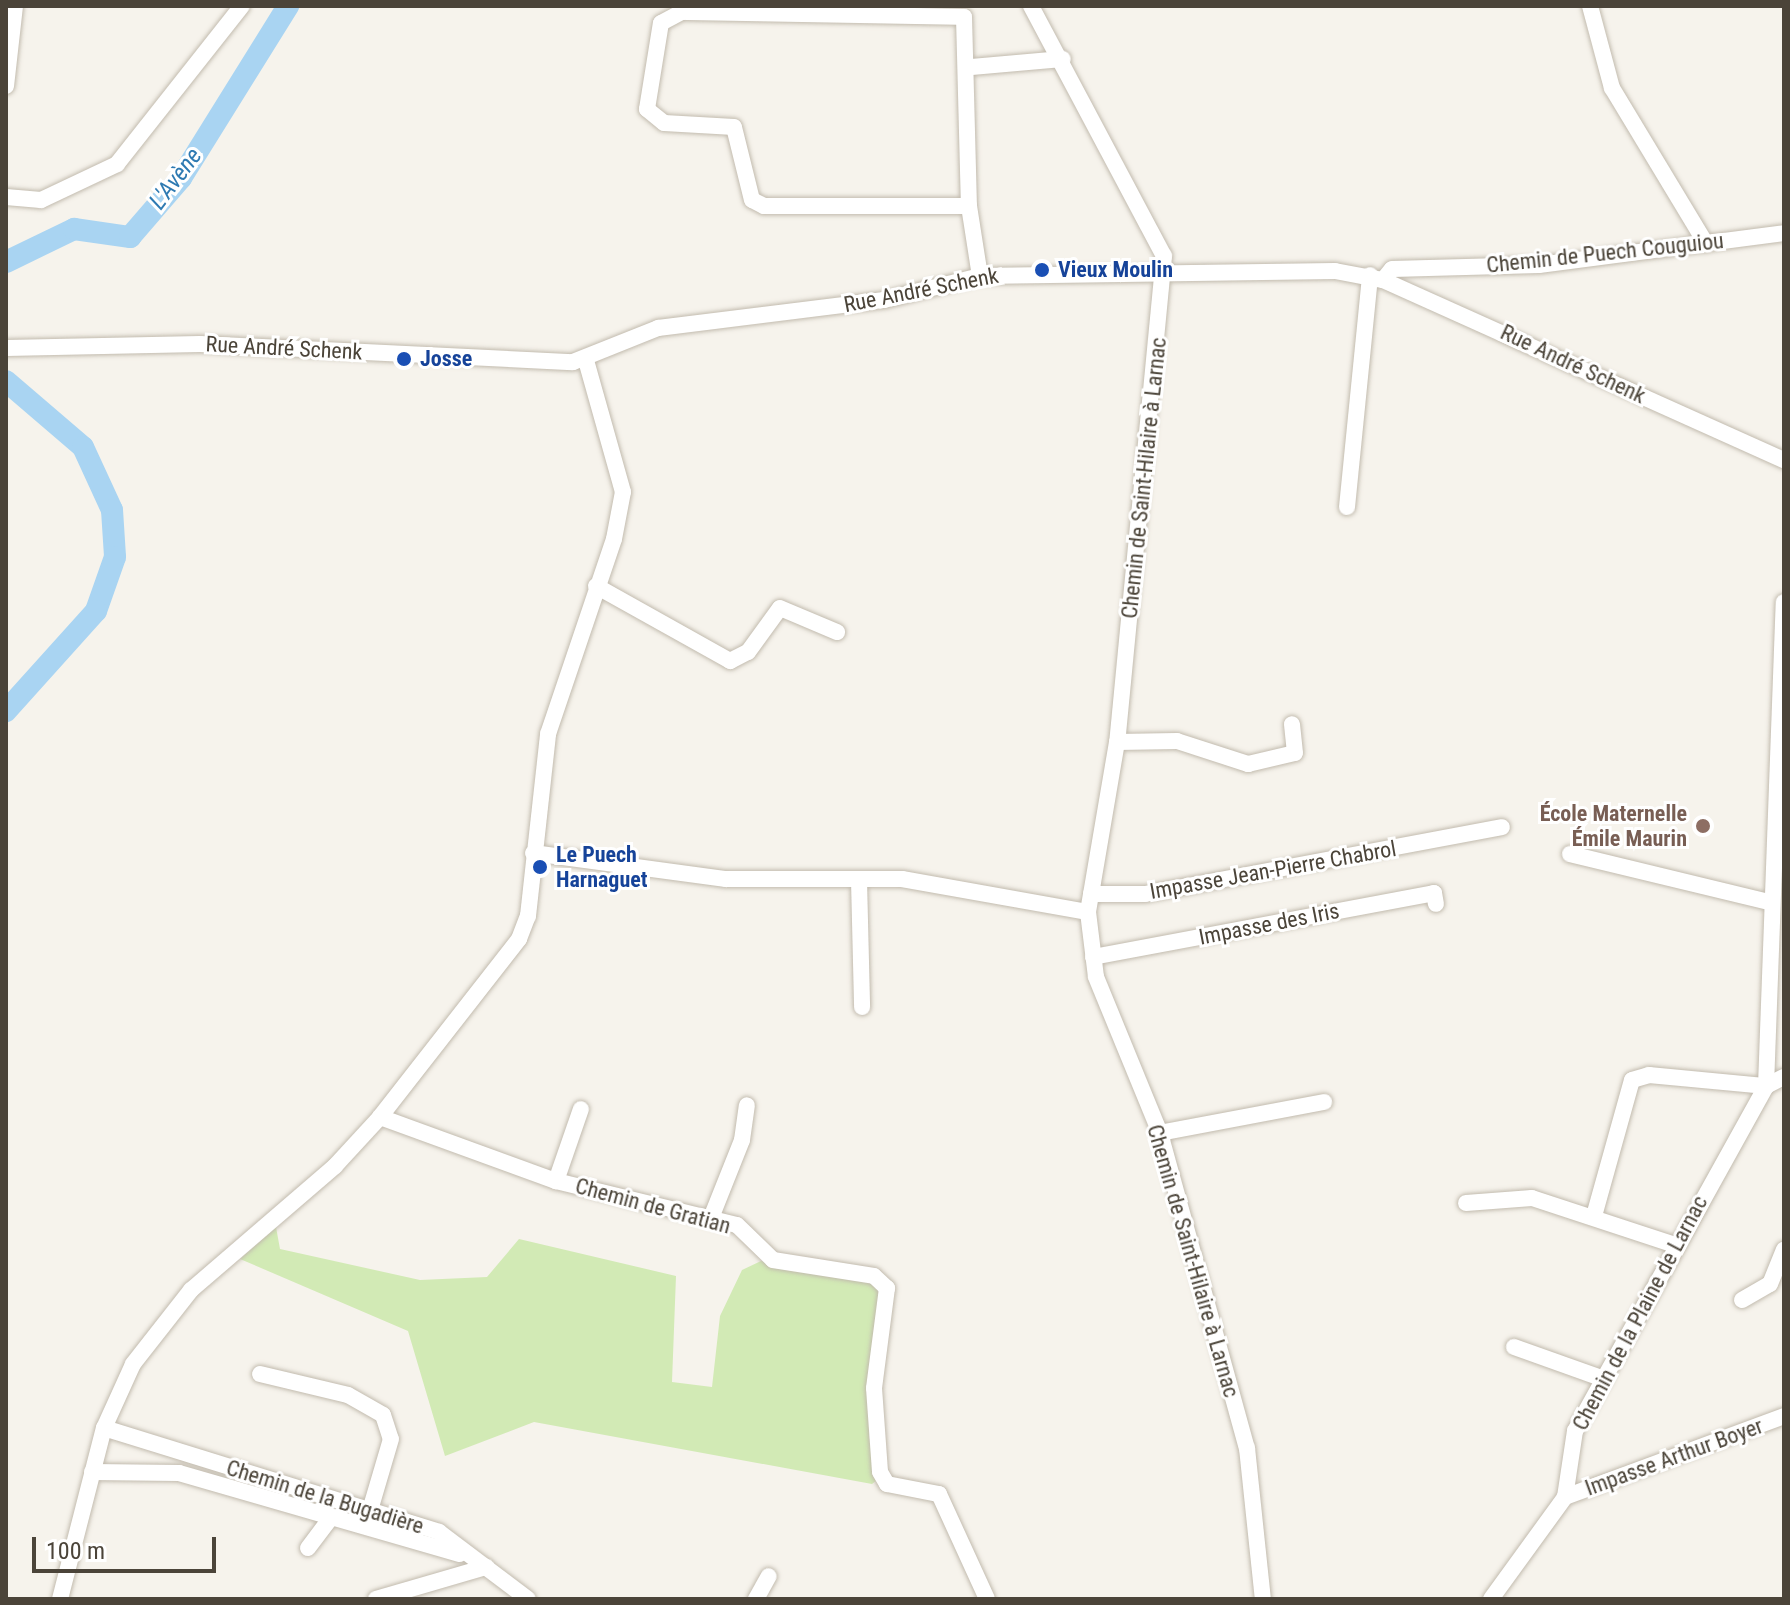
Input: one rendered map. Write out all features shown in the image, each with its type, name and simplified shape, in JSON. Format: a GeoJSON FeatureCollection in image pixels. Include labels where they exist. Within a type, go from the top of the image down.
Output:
{"type":"FeatureCollection","features":[{"type":"Feature","properties":{"kind":"street"},"geometry":{"type":"LineString","coordinates":[[6,86],[15,6]]}},
{"type":"Feature","properties":{"kind":"street"},"geometry":{"type":"LineString","coordinates":[[6,197],[41,200],[117,164],[242,6]]}},
{"type":"Feature","properties":{"kind":"street","name":"Chemin de Saint-Hilaire à Larnac"},"geometry":{"type":"LineString","coordinates":[[1031,6],[1063,59],[1164,256],[1165,275],[1117,742],[1088,912],[1093,957],[1118,1045],[1160,1133],[1247,1448],[1263,1599]]}},
{"type":"Feature","properties":{"kind":"street"},"geometry":{"type":"LineString","coordinates":[[1590,6],[1612,88],[1706,244]]}},
{"type":"Feature","properties":{"kind":"street"},"geometry":{"type":"LineString","coordinates":[[969,206],[764,206],[746,191],[742,136],[734,127],[664,123],[647,109],[645,97],[661,23],[670,13],[956,12],[970,25],[969,206],[980,276]]}},
{"type":"Feature","properties":{"kind":"street"},"geometry":{"type":"LineString","coordinates":[[971,67],[1063,59]]}},
{"type":"Feature","properties":{"kind":"street","name":"Chemin de Puech Couguiou"},"geometry":{"type":"LineString","coordinates":[[1376,278],[1392,269],[1539,265],[1784,233]]}},
{"type":"Feature","properties":{"kind":"street","name":"Rue André Schenk"},"geometry":{"type":"LineString","coordinates":[[6,337],[76,344],[586,360],[658,328],[884,300],[980,276],[1376,278],[1784,460]]}},
{"type":"Feature","properties":{"kind":"street"},"geometry":{"type":"LineString","coordinates":[[1347,507],[1376,278]]}},
{"type":"Feature","properties":{"kind":"street","name":"Rue André Schenk"},"geometry":{"type":"LineString","coordinates":[[6,348],[76,344]]}},
{"type":"Feature","properties":{"kind":"street"},"geometry":{"type":"LineString","coordinates":[[60,1599],[104,1428],[133,1364],[191,1290],[335,1166],[380,1117],[519,939],[548,734],[623,492],[586,360]]}},
{"type":"Feature","properties":{"kind":"street"},"geometry":{"type":"LineString","coordinates":[[596,586],[730,661],[748,652],[780,608],[837,632]]}},
{"type":"Feature","properties":{"kind":"street"},"geometry":{"type":"LineString","coordinates":[[1594,1216],[1632,1080],[1649,1075],[1778,1083],[1777,899],[1784,602]]}},
{"type":"Feature","properties":{"kind":"street"},"geometry":{"type":"LineString","coordinates":[[1117,742],[1177,741],[1248,764],[1295,753],[1292,724]]}},
{"type":"Feature","properties":{"kind":"street","name":"Impasse Jean-Pierre Chabrol"},"geometry":{"type":"LineString","coordinates":[[1091,894],[1145,894],[1454,829],[1502,827]]}},
{"type":"Feature","properties":{"kind":"street"},"geometry":{"type":"LineString","coordinates":[[533,853],[726,879],[902,879],[1088,912]]}},
{"type":"Feature","properties":{"kind":"street"},"geometry":{"type":"LineString","coordinates":[[1570,854],[1777,899]]}},
{"type":"Feature","properties":{"kind":"street"},"geometry":{"type":"LineString","coordinates":[[859,880],[862,1007]]}},
{"type":"Feature","properties":{"kind":"street","name":"Impasse des Iris"},"geometry":{"type":"LineString","coordinates":[[1093,957],[1434,893],[1436,904]]}},
{"type":"Feature","properties":{"kind":"street","name":"Chemin de la Plaine de Larnac"},"geometry":{"type":"LineString","coordinates":[[1491,1599],[1565,1497],[1575,1431],[1675,1245],[1778,1083]]}},
{"type":"Feature","properties":{"kind":"street"},"geometry":{"type":"LineString","coordinates":[[1160,1133],[1324,1102]]}},
{"type":"Feature","properties":{"kind":"street"},"geometry":{"type":"LineString","coordinates":[[711,1218],[742,1140],[747,1105]]}},
{"type":"Feature","properties":{"kind":"street"},"geometry":{"type":"LineString","coordinates":[[556,1181],[581,1109]]}},
{"type":"Feature","properties":{"kind":"street","name":"Chemin de Gratian"},"geometry":{"type":"LineString","coordinates":[[380,1117],[556,1181],[737,1225],[773,1260],[874,1276],[887,1288],[874,1388],[880,1472],[887,1484],[939,1494],[987,1599]]}},
{"type":"Feature","properties":{"kind":"street"},"geometry":{"type":"LineString","coordinates":[[1466,1203],[1532,1198],[1675,1245]]}},
{"type":"Feature","properties":{"kind":"street"},"geometry":{"type":"LineString","coordinates":[[1742,1300],[1770,1284],[1784,1250]]}},
{"type":"Feature","properties":{"kind":"street"},"geometry":{"type":"LineString","coordinates":[[1514,1347],[1604,1379]]}},
{"type":"Feature","properties":{"kind":"street"},"geometry":{"type":"LineString","coordinates":[[260,1374],[348,1395],[383,1415],[391,1439],[371,1507]]}},
{"type":"Feature","properties":{"kind":"street","name":"Impasse Arthur Boyer"},"geometry":{"type":"LineString","coordinates":[[1565,1497],[1784,1416]]}},
{"type":"Feature","properties":{"kind":"street","name":"Chemin de la Bugadière"},"geometry":{"type":"LineString","coordinates":[[104,1428],[371,1507],[439,1532],[528,1599]]}},
{"type":"Feature","properties":{"kind":"street"},"geometry":{"type":"LineString","coordinates":[[92,1472],[179,1473],[470,1555]]}},
{"type":"Feature","properties":{"kind":"street"},"geometry":{"type":"LineString","coordinates":[[308,1548],[331,1517]]}},
{"type":"Feature","properties":{"kind":"street"},"geometry":{"type":"LineString","coordinates":[[376,1599],[486,1567]]}},
{"type":"Feature","properties":{"kind":"street"},"geometry":{"type":"LineString","coordinates":[[756,1599],[769,1576]]}},
{"type":"Feature","properties":{"kind":"green space"},"geometry":{"type":"Polygon","coordinates":[[[276,1227],[280,1249],[420,1280],[487,1277],[519,1239],[676,1276],[672,1382],[712,1387],[720,1316],[742,1270],[761,1261],[867,1278],[881,1292],[869,1437],[883,1475],[872,1484],[534,1422],[445,1456],[408,1331],[240,1259],[276,1227]]]}},
{"type":"Feature","properties":{"kind":"waterway","name":"L'Avène"},"geometry":{"type":"LineString","coordinates":[[6,262],[74,229],[130,237],[181,178],[288,6]]}},
{"type":"Feature","properties":{"kind":"waterway","name":"L'Avène"},"geometry":{"type":"LineString","coordinates":[[6,381],[83,447],[112,510],[115,557],[96,611],[6,711]]}},
{"type":"Feature","properties":{"kind":"place","name":"Vieux Moulin"},"geometry":{"type":"Point","coordinates":[1042,270]}},
{"type":"Feature","properties":{"kind":"place","name":"Josse"},"geometry":{"type":"Point","coordinates":[404,359]}},
{"type":"Feature","properties":{"kind":"place","name":"École Maternelle Émile Maurin"},"geometry":{"type":"Point","coordinates":[1703,826]}},
{"type":"Feature","properties":{"kind":"place","name":"Le Puech Harnaguet"},"geometry":{"type":"Point","coordinates":[540,867]}}]}
